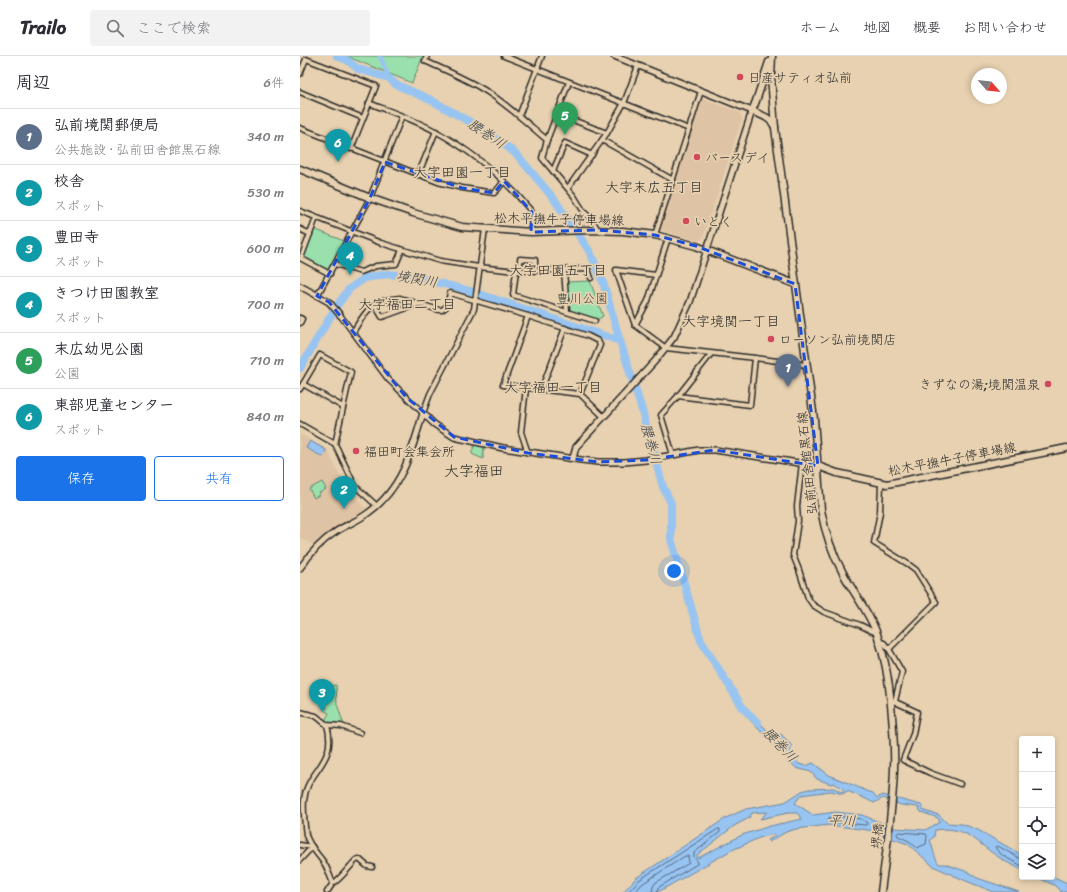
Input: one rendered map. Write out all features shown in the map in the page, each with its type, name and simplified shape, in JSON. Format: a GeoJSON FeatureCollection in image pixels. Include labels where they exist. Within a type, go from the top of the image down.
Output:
{"type":"FeatureCollection","features":[{"type":"Feature","properties":{"kind":"main road"},"geometry":{"type":"LineString","coordinates":[[767,56],[753,100],[752,111],[771,121],[775,128]]}},
{"type":"Feature","properties":{"kind":"main road","name":"弘前田舎館黒石線"},"geometry":{"type":"LineString","coordinates":[[752,111],[772,56]]}},
{"type":"Feature","properties":{"kind":"main road","name":"弘前田舎館黒石線"},"geometry":{"type":"LineString","coordinates":[[772,56],[771,77],[775,128],[807,365],[818,466],[821,510],[827,536],[843,573],[867,612],[880,642],[887,668],[893,701],[893,783]]}},
{"type":"Feature","properties":{"kind":"main road","name":"松木平撫牛子停車場線"},"geometry":{"type":"LineString","coordinates":[[300,169],[413,214],[462,227],[531,232],[588,230],[624,231],[655,235],[706,250],[795,284]]}},
{"type":"Feature","properties":{"kind":"main road","name":"松木平撫牛子停車場線"},"geometry":{"type":"LineString","coordinates":[[818,466],[837,473],[881,484],[894,483],[1067,448]]}},
{"type":"Feature","properties":{"kind":"main road","name":"堺橋"},"geometry":{"type":"LineString","coordinates":[[881,892],[892,808],[893,783]]}},
{"type":"Feature","properties":{"kind":"street"},"geometry":{"type":"LineString","coordinates":[[427,56],[425,61],[489,93],[547,140]]}},
{"type":"Feature","properties":{"kind":"street"},"geometry":{"type":"LineString","coordinates":[[504,56],[689,129]]}},
{"type":"Feature","properties":{"kind":"street"},"geometry":{"type":"LineString","coordinates":[[519,116],[542,56]]}},
{"type":"Feature","properties":{"kind":"street"},"geometry":{"type":"LineString","coordinates":[[573,458],[576,447],[666,348],[683,320],[752,111],[614,56]]}},
{"type":"Feature","properties":{"kind":"street"},"geometry":{"type":"LineString","coordinates":[[300,74],[306,59],[376,86],[351,149]]}},
{"type":"Feature","properties":{"kind":"street"},"geometry":{"type":"LineString","coordinates":[[568,188],[607,133],[624,103],[638,66]]}},
{"type":"Feature","properties":{"kind":"street"},"geometry":{"type":"LineString","coordinates":[[569,82],[547,140],[542,158],[568,188],[598,230]]}},
{"type":"Feature","properties":{"kind":"street"},"geometry":{"type":"LineString","coordinates":[[655,235],[702,91]]}},
{"type":"Feature","properties":{"kind":"street"},"geometry":{"type":"LineString","coordinates":[[300,92],[363,118]]}},
{"type":"Feature","properties":{"kind":"street"},"geometry":{"type":"LineString","coordinates":[[369,103],[436,132],[458,144],[477,158],[504,181],[532,212],[531,232]]}},
{"type":"Feature","properties":{"kind":"street"},"geometry":{"type":"LineString","coordinates":[[557,114],[607,133]]}},
{"type":"Feature","properties":{"kind":"street"},"geometry":{"type":"LineString","coordinates":[[317,296],[370,198],[402,116]]}},
{"type":"Feature","properties":{"kind":"street"},"geometry":{"type":"LineString","coordinates":[[300,128],[438,182],[494,193],[504,181]]}},
{"type":"Feature","properties":{"kind":"street"},"geometry":{"type":"LineString","coordinates":[[418,175],[436,132]]}},
{"type":"Feature","properties":{"kind":"street"},"geometry":{"type":"LineString","coordinates":[[602,140],[673,180]]}},
{"type":"Feature","properties":{"kind":"street"},"geometry":{"type":"LineString","coordinates":[[553,171],[565,143],[592,155]]}},
{"type":"Feature","properties":{"kind":"street"},"geometry":{"type":"LineString","coordinates":[[300,211],[381,243],[440,260],[479,267],[518,271],[588,269],[591,278]]}},
{"type":"Feature","properties":{"kind":"street"},"geometry":{"type":"LineString","coordinates":[[316,218],[300,258],[330,274]]}},
{"type":"Feature","properties":{"kind":"street"},"geometry":{"type":"LineString","coordinates":[[300,229],[310,234]]}},
{"type":"Feature","properties":{"kind":"street"},"geometry":{"type":"LineString","coordinates":[[300,568],[324,540],[362,518],[377,506],[394,488],[401,477],[408,462],[430,394],[474,309],[485,229]]}},
{"type":"Feature","properties":{"kind":"street"},"geometry":{"type":"LineString","coordinates":[[635,325],[648,301],[668,238]]}},
{"type":"Feature","properties":{"kind":"street"},"geometry":{"type":"LineString","coordinates":[[335,264],[361,272],[376,266],[396,264],[402,250]]}},
{"type":"Feature","properties":{"kind":"street"},"geometry":{"type":"LineString","coordinates":[[535,271],[535,260],[520,259],[514,295],[595,321]]}},
{"type":"Feature","properties":{"kind":"street"},"geometry":{"type":"LineString","coordinates":[[564,270],[567,311]]}},
{"type":"Feature","properties":{"kind":"street"},"geometry":{"type":"LineString","coordinates":[[656,275],[616,270],[635,325],[666,348],[807,365]]}},
{"type":"Feature","properties":{"kind":"street"},"geometry":{"type":"LineString","coordinates":[[300,286],[329,302],[388,379],[434,424],[454,438],[528,453],[611,462],[646,460],[699,450],[715,450],[818,466]]}},
{"type":"Feature","properties":{"kind":"street"},"geometry":{"type":"LineString","coordinates":[[353,332],[368,308],[381,301],[400,298],[442,310],[447,306],[450,293],[528,316],[598,341],[600,345],[580,394]]}},
{"type":"Feature","properties":{"kind":"street"},"geometry":{"type":"LineString","coordinates":[[375,305],[382,317],[418,304]]}},
{"type":"Feature","properties":{"kind":"street"},"geometry":{"type":"LineString","coordinates":[[528,316],[503,385],[580,394],[604,416]]}},
{"type":"Feature","properties":{"kind":"street"},"geometry":{"type":"LineString","coordinates":[[300,318],[302,319],[300,323]]}},
{"type":"Feature","properties":{"kind":"street"},"geometry":{"type":"LineString","coordinates":[[541,390],[565,328]]}},
{"type":"Feature","properties":{"kind":"street"},"geometry":{"type":"LineString","coordinates":[[673,455],[661,415],[711,354]]}},
{"type":"Feature","properties":{"kind":"street"},"geometry":{"type":"LineString","coordinates":[[300,389],[320,355],[351,372],[335,444]]}},
{"type":"Feature","properties":{"kind":"street"},"geometry":{"type":"LineString","coordinates":[[678,396],[750,405],[755,358]]}},
{"type":"Feature","properties":{"kind":"street"},"geometry":{"type":"LineString","coordinates":[[303,384],[343,407]]}},
{"type":"Feature","properties":{"kind":"street"},"geometry":{"type":"LineString","coordinates":[[526,388],[521,432],[528,453]]}},
{"type":"Feature","properties":{"kind":"street"},"geometry":{"type":"LineString","coordinates":[[300,424],[335,444],[355,486],[377,506]]}},
{"type":"Feature","properties":{"kind":"street"},"geometry":{"type":"LineString","coordinates":[[802,463],[797,506],[798,521],[793,555],[808,598],[813,605],[824,612],[876,632]]}},
{"type":"Feature","properties":{"kind":"street"},"geometry":{"type":"LineString","coordinates":[[881,484],[880,512],[874,543],[916,570],[936,602],[889,649]]}},
{"type":"Feature","properties":{"kind":"street"},"geometry":{"type":"LineString","coordinates":[[880,642],[884,643],[889,649],[902,672],[893,701],[918,712],[913,734],[903,760],[930,773],[960,784]]}},
{"type":"Feature","properties":{"kind":"street"},"geometry":{"type":"LineString","coordinates":[[300,712],[316,716],[327,725],[330,734],[328,753],[307,790],[304,800],[306,835],[312,847],[325,864],[333,883]]}},
{"type":"Feature","properties":{"kind":"street"},"geometry":{"type":"LineString","coordinates":[[327,725],[341,726],[360,734]]}},
{"type":"Feature","properties":{"kind":"street"},"geometry":{"type":"LineString","coordinates":[[300,811],[305,813]]}},
{"type":"Feature","properties":{"kind":"street"},"geometry":{"type":"LineString","coordinates":[[300,845],[312,847]]}},
{"type":"Feature","properties":{"kind":"street"},"geometry":{"type":"LineString","coordinates":[[300,860],[312,847]]}},
{"type":"Feature","properties":{"kind":"street"},"geometry":{"type":"LineString","coordinates":[[327,892],[333,883],[336,883],[339,880],[342,874],[356,860],[359,859],[367,866],[372,867]]}},
{"type":"Feature","properties":{"kind":"highlighted area"},"geometry":{"type":"Polygon","coordinates":[[[385,162],[462,188],[494,193],[504,181],[532,212],[531,232],[598,230],[655,235],[696,246],[795,284],[818,466],[715,450],[646,460],[598,462],[528,453],[454,437],[406,397],[329,302],[317,296],[370,198],[385,162]]]}},
{"type":"Feature","properties":{"kind":"shaded area"},"geometry":{"type":"Polygon","coordinates":[[[704,99],[739,112],[742,119],[703,238],[698,241],[660,230],[702,100],[704,99]]]}},
{"type":"Feature","properties":{"kind":"shaded area"},"geometry":{"type":"Polygon","coordinates":[[[300,434],[327,449],[345,487],[368,511],[324,536],[313,545],[300,538],[300,434]]]}},
{"type":"Feature","properties":{"kind":"green space"},"geometry":{"type":"Polygon","coordinates":[[[346,56],[423,56],[412,83],[346,56]]]}},
{"type":"Feature","properties":{"kind":"green space"},"geometry":{"type":"Polygon","coordinates":[[[314,229],[344,241],[330,270],[327,271],[304,259],[303,256],[314,229]]]}},
{"type":"Feature","properties":{"kind":"green space","name":"豊川公園"},"geometry":{"type":"Polygon","coordinates":[[[590,281],[603,316],[597,320],[569,310],[567,282],[590,281]]]}},
{"type":"Feature","properties":{"kind":"green space"},"geometry":{"type":"Polygon","coordinates":[[[475,445],[484,447],[483,459],[472,454],[475,445]]]}},
{"type":"Feature","properties":{"kind":"green space"},"geometry":{"type":"Polygon","coordinates":[[[322,482],[326,489],[314,498],[309,489],[322,482]]]}},
{"type":"Feature","properties":{"kind":"green space"},"geometry":{"type":"Polygon","coordinates":[[[336,685],[337,704],[344,725],[327,723],[324,720],[329,713],[325,711],[327,707],[325,707],[330,700],[329,686],[336,685]]]}},
{"type":"Feature","properties":{"kind":"water"},"geometry":{"type":"Polygon","coordinates":[[[310,441],[326,450],[323,457],[306,448],[310,441]]]}},
{"type":"Feature","properties":{"kind":"water","name":"平川"},"geometry":{"type":"Polygon","coordinates":[[[754,714],[756,719],[774,737],[781,734],[792,746],[789,754],[799,764],[806,766],[813,763],[829,775],[873,793],[877,798],[883,795],[921,805],[924,811],[939,815],[947,823],[962,824],[978,830],[1019,853],[1019,868],[1003,860],[970,836],[955,830],[935,830],[934,837],[930,840],[939,864],[945,864],[968,872],[977,878],[1019,892],[994,892],[966,881],[933,866],[908,844],[868,830],[829,825],[796,829],[786,832],[769,842],[768,840],[775,836],[774,834],[759,838],[730,851],[658,892],[623,892],[636,878],[726,818],[746,809],[785,802],[802,791],[809,789],[834,788],[841,792],[844,791],[834,783],[831,784],[817,779],[811,772],[796,768],[746,716],[754,714]],[[831,791],[801,795],[795,803],[813,815],[836,812],[862,815],[894,828],[925,830],[940,822],[938,818],[921,812],[918,807],[901,805],[883,798],[874,803],[847,791],[843,794],[831,791]],[[767,812],[752,813],[749,818],[734,826],[697,855],[698,858],[742,835],[770,826],[802,819],[797,813],[788,813],[760,819],[767,812]]]}},
{"type":"Feature","properties":{"kind":"water"},"geometry":{"type":"Polygon","coordinates":[[[1055,877],[1067,883],[1067,892],[1061,892],[1054,885],[1043,880],[1055,880],[1055,877]]]}},
{"type":"Feature","properties":{"kind":"waterway","name":"腰巻川"},"geometry":{"type":"LineString","coordinates":[[337,56],[347,60],[358,69],[389,78],[395,84],[431,100],[470,122],[509,148],[518,156],[554,199],[590,252],[603,282],[641,407],[663,487],[671,503],[671,539],[701,641],[743,708],[758,723]]}},
{"type":"Feature","properties":{"kind":"waterway"},"geometry":{"type":"LineString","coordinates":[[380,56],[389,78]]}},
{"type":"Feature","properties":{"kind":"waterway","name":"境関川"},"geometry":{"type":"LineString","coordinates":[[300,368],[336,307],[349,289],[365,278],[388,274],[417,277],[470,291],[620,341]]}},
{"type":"Feature","properties":{"kind":"waterway","name":"腰巻川"},"geometry":{"type":"LineString","coordinates":[[771,737],[794,760]]}},
{"type":"Feature","properties":{"kind":"place","name":"日産サティオ弘前"},"geometry":{"type":"Point","coordinates":[740,77]}},
{"type":"Feature","properties":{"kind":"place","name":"末広幼児公園"},"geometry":{"type":"Point","coordinates":[565,135]}},
{"type":"Feature","properties":{"kind":"place","name":"バースデイ"},"geometry":{"type":"Point","coordinates":[697,157]}},
{"type":"Feature","properties":{"kind":"place","name":"東部児童センター"},"geometry":{"type":"Point","coordinates":[338,162]}},
{"type":"Feature","properties":{"kind":"place","name":"いとく"},"geometry":{"type":"Point","coordinates":[686,221]}},
{"type":"Feature","properties":{"kind":"place","name":"きつけ田園教室"},"geometry":{"type":"Point","coordinates":[350,275]}},
{"type":"Feature","properties":{"kind":"place","name":"ローソン弘前境関店"},"geometry":{"type":"Point","coordinates":[771,339]}},
{"type":"Feature","properties":{"kind":"place","name":"きずなの湯;境関温泉"},"geometry":{"type":"Point","coordinates":[1048,384]}},
{"type":"Feature","properties":{"kind":"place","name":"弘前境関郵便局"},"geometry":{"type":"Point","coordinates":[788,387]}},
{"type":"Feature","properties":{"kind":"place","name":"福田町会集会所"},"geometry":{"type":"Point","coordinates":[356,451]}},
{"type":"Feature","properties":{"kind":"place","name":"校舎"},"geometry":{"type":"Point","coordinates":[344,509]}},
{"type":"Feature","properties":{"kind":"place","name":"豊田寺"},"geometry":{"type":"Point","coordinates":[322,712]}},
{"type":"Feature","properties":{"kind":"district","name":"大字田園一丁目"},"geometry":{"type":"Point","coordinates":[462,172]}},
{"type":"Feature","properties":{"kind":"district","name":"大字末広五丁目"},"geometry":{"type":"Point","coordinates":[654,187]}},
{"type":"Feature","properties":{"kind":"district","name":"大字田園五丁目"},"geometry":{"type":"Point","coordinates":[558,270]}},
{"type":"Feature","properties":{"kind":"district","name":"大字福田二丁目"},"geometry":{"type":"Point","coordinates":[407,304]}},
{"type":"Feature","properties":{"kind":"district","name":"大字境関一丁目"},"geometry":{"type":"Point","coordinates":[731,321]}},
{"type":"Feature","properties":{"kind":"district","name":"大字福田一丁目"},"geometry":{"type":"Point","coordinates":[553,387]}},
{"type":"Feature","properties":{"kind":"district","name":"大字福田"},"geometry":{"type":"Point","coordinates":[474,471]}}]}
